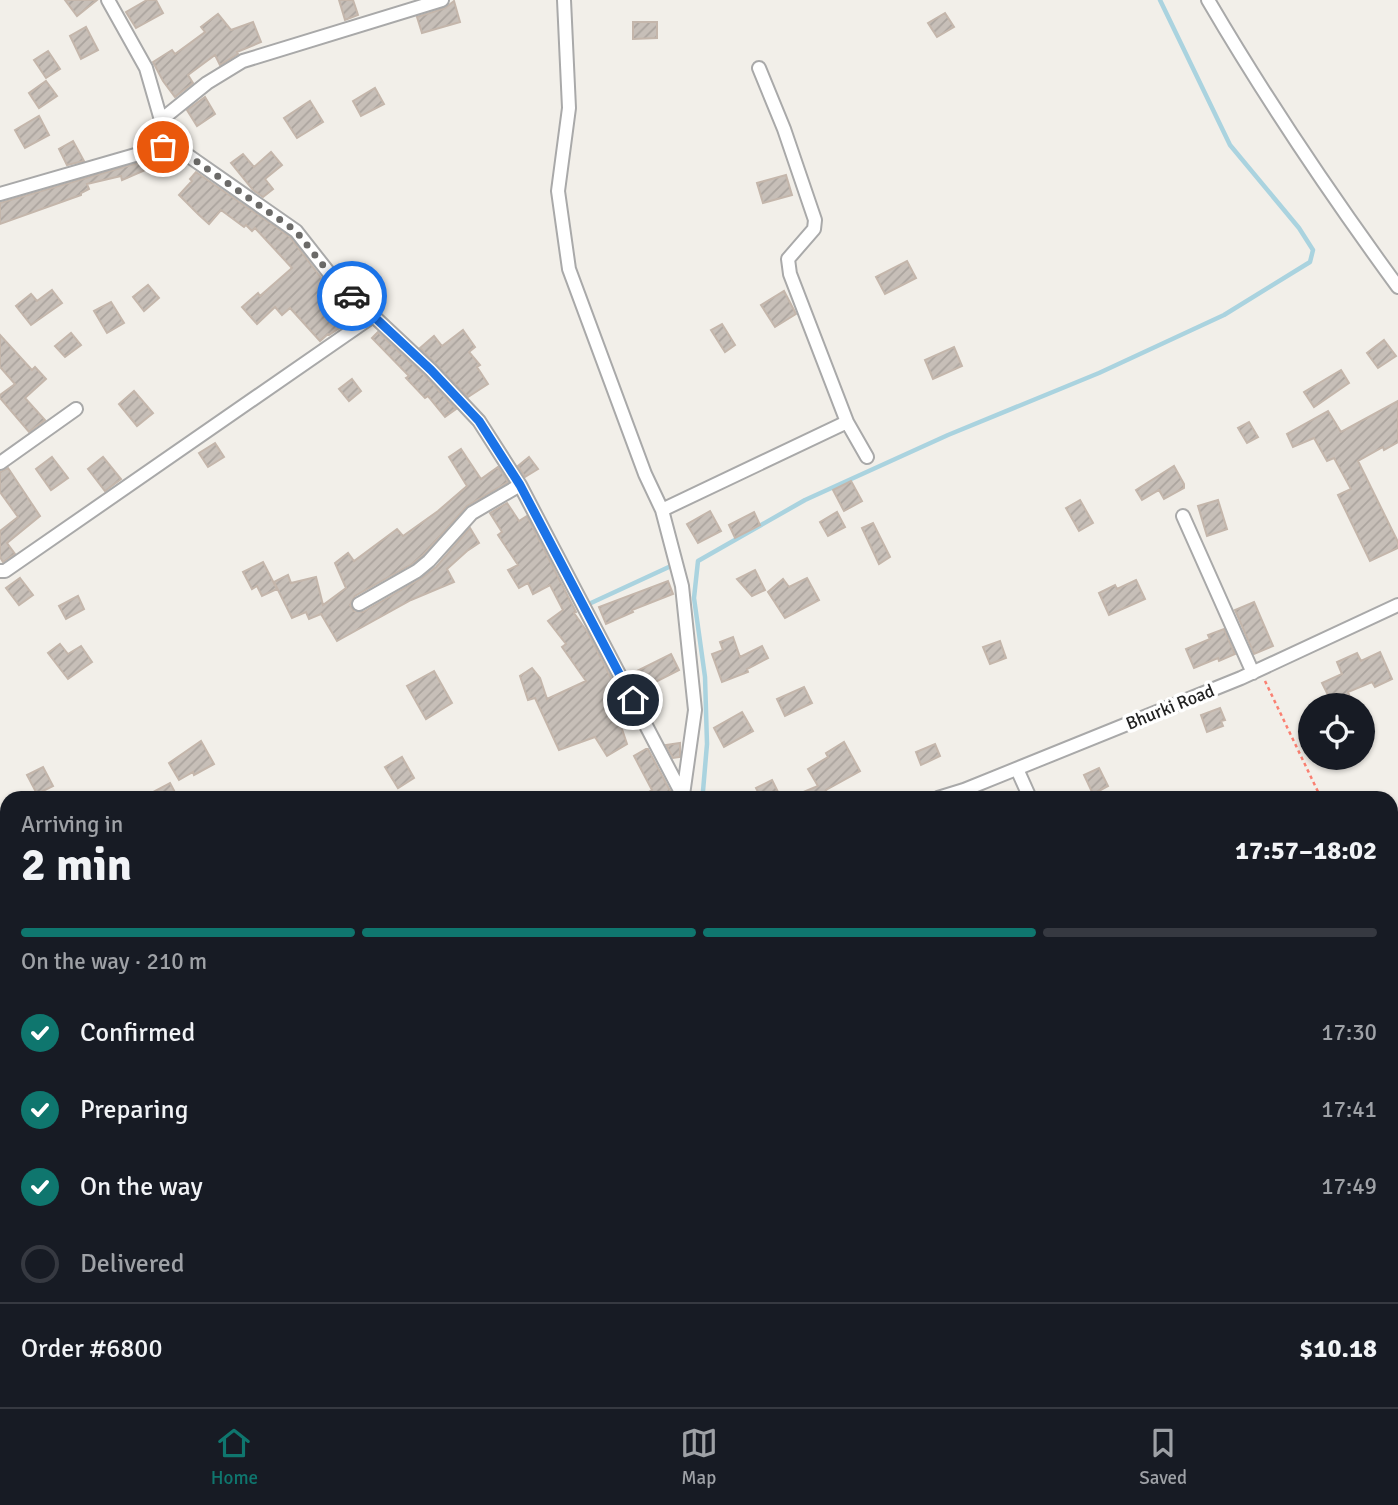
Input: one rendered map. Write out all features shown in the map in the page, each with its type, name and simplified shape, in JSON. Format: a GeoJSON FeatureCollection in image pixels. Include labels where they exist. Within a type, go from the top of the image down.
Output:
{"type":"FeatureCollection","features":[{"type":"Feature","properties":{"kind":"street"},"geometry":{"type":"LineString","coordinates":[[108,0],[146,68],[161,120],[163,147]]}},
{"type":"Feature","properties":{"kind":"street"},"geometry":{"type":"LineString","coordinates":[[161,120],[207,83],[243,61],[442,0]]}},
{"type":"Feature","properties":{"kind":"street"},"geometry":{"type":"LineString","coordinates":[[564,0],[569,108],[558,191],[569,269],[645,474],[662,510],[682,586],[695,710],[684,791]]}},
{"type":"Feature","properties":{"kind":"street"},"geometry":{"type":"LineString","coordinates":[[1208,0],[1240,55],[1341,209],[1398,287]]}},
{"type":"Feature","properties":{"kind":"street"},"geometry":{"type":"LineString","coordinates":[[759,68],[784,129],[814,220],[814,229],[788,259],[790,274],[847,422],[867,457]]}},
{"type":"Feature","properties":{"kind":"street"},"geometry":{"type":"LineString","coordinates":[[0,194],[163,147],[183,152],[296,231],[333,278],[431,370],[479,421],[520,485],[680,791]]}},
{"type":"Feature","properties":{"kind":"street"},"geometry":{"type":"LineString","coordinates":[[0,571],[5,571],[373,316]]}},
{"type":"Feature","properties":{"kind":"street"},"geometry":{"type":"LineString","coordinates":[[0,463],[76,409]]}},
{"type":"Feature","properties":{"kind":"street"},"geometry":{"type":"LineString","coordinates":[[662,510],[847,422]]}},
{"type":"Feature","properties":{"kind":"street"},"geometry":{"type":"LineString","coordinates":[[359,604],[417,571],[472,513],[520,485]]}},
{"type":"Feature","properties":{"kind":"street"},"geometry":{"type":"LineString","coordinates":[[1183,516],[1256,671]]}},
{"type":"Feature","properties":{"kind":"street","name":"Bhurki Road"},"geometry":{"type":"LineString","coordinates":[[961,791],[1256,671],[1398,605]]}},
{"type":"Feature","properties":{"kind":"street"},"geometry":{"type":"LineString","coordinates":[[1017,769],[1027,791]]}},
{"type":"Feature","properties":{"kind":"path"},"geometry":{"type":"LineString","coordinates":[[1256,671],[1317,791]]}},
{"type":"Feature","properties":{"kind":"building"},"geometry":{"type":"Polygon","coordinates":[[[65,0],[97,0],[77,16],[65,0]]]}},
{"type":"Feature","properties":{"kind":"building"},"geometry":{"type":"Polygon","coordinates":[[[147,0],[156,0],[163,13],[136,28],[126,12],[147,0]]]}},
{"type":"Feature","properties":{"kind":"building"},"geometry":{"type":"Polygon","coordinates":[[[339,0],[353,0],[358,15],[345,20],[339,0]]]}},
{"type":"Feature","properties":{"kind":"building"},"geometry":{"type":"Polygon","coordinates":[[[454,1],[460,22],[422,33],[417,17],[445,8],[454,1]]]}},
{"type":"Feature","properties":{"kind":"building"},"geometry":{"type":"Polygon","coordinates":[[[945,13],[954,27],[937,37],[928,23],[945,13]]]}},
{"type":"Feature","properties":{"kind":"building"},"geometry":{"type":"Polygon","coordinates":[[[218,14],[231,30],[253,22],[261,42],[237,52],[238,54],[220,65],[215,55],[188,75],[193,83],[175,97],[153,62],[172,50],[175,54],[205,32],[201,27],[218,14]]]}},
{"type":"Feature","properties":{"kind":"building"},"geometry":{"type":"Polygon","coordinates":[[[633,22],[657,22],[657,38],[633,39],[633,22]]]}},
{"type":"Feature","properties":{"kind":"building"},"geometry":{"type":"Polygon","coordinates":[[[86,27],[98,50],[81,59],[70,36],[86,27]]]}},
{"type":"Feature","properties":{"kind":"building"},"geometry":{"type":"Polygon","coordinates":[[[48,51],[60,69],[46,78],[34,60],[48,51]]]}},
{"type":"Feature","properties":{"kind":"building"},"geometry":{"type":"Polygon","coordinates":[[[46,81],[57,96],[39,108],[29,93],[46,81]]]}},
{"type":"Feature","properties":{"kind":"building"},"geometry":{"type":"Polygon","coordinates":[[[375,88],[384,104],[361,116],[353,101],[375,88]]]}},
{"type":"Feature","properties":{"kind":"building"},"geometry":{"type":"Polygon","coordinates":[[[205,97],[215,114],[197,126],[187,110],[205,97]]]}},
{"type":"Feature","properties":{"kind":"building"},"geometry":{"type":"Polygon","coordinates":[[[310,101],[323,122],[297,138],[284,118],[310,101]]]}},
{"type":"Feature","properties":{"kind":"building"},"geometry":{"type":"Polygon","coordinates":[[[39,116],[49,135],[25,148],[15,130],[39,116]]]}},
{"type":"Feature","properties":{"kind":"building"},"geometry":{"type":"Polygon","coordinates":[[[73,141],[84,161],[67,165],[59,149],[73,141]]]}},
{"type":"Feature","properties":{"kind":"building"},"geometry":{"type":"Polygon","coordinates":[[[271,152],[282,165],[265,179],[273,189],[263,197],[253,190],[231,163],[243,154],[254,167],[271,152]]]}},
{"type":"Feature","properties":{"kind":"building"},"geometry":{"type":"Polygon","coordinates":[[[148,160],[150,168],[122,180],[121,176],[87,184],[89,189],[81,195],[0,224],[0,203],[148,160]]]}},
{"type":"Feature","properties":{"kind":"building"},"geometry":{"type":"Polygon","coordinates":[[[196,172],[290,237],[326,284],[359,315],[320,341],[290,308],[282,315],[275,307],[257,324],[242,307],[258,293],[260,296],[292,268],[255,228],[252,231],[246,225],[244,227],[221,210],[209,224],[179,195],[192,181],[190,179],[196,172]]]}},
{"type":"Feature","properties":{"kind":"building"},"geometry":{"type":"Polygon","coordinates":[[[786,175],[792,195],[763,203],[757,183],[786,175]]]}},
{"type":"Feature","properties":{"kind":"building"},"geometry":{"type":"Polygon","coordinates":[[[907,261],[916,278],[885,294],[876,277],[907,261]]]}},
{"type":"Feature","properties":{"kind":"building"},"geometry":{"type":"Polygon","coordinates":[[[148,285],[159,298],[144,311],[133,297],[148,285]]]}},
{"type":"Feature","properties":{"kind":"building"},"geometry":{"type":"Polygon","coordinates":[[[52,290],[62,303],[31,325],[16,306],[31,294],[37,301],[52,290]]]}},
{"type":"Feature","properties":{"kind":"building"},"geometry":{"type":"Polygon","coordinates":[[[784,291],[796,314],[775,327],[761,305],[784,291]]]}},
{"type":"Feature","properties":{"kind":"building"},"geometry":{"type":"Polygon","coordinates":[[[111,302],[124,323],[107,333],[94,311],[111,302]]]}},
{"type":"Feature","properties":{"kind":"building"},"geometry":{"type":"Polygon","coordinates":[[[722,324],[735,345],[725,352],[711,330],[722,324]]]}},
{"type":"Feature","properties":{"kind":"building"},"geometry":{"type":"Polygon","coordinates":[[[463,330],[475,347],[469,352],[480,365],[477,367],[488,384],[468,397],[420,348],[434,336],[442,346],[463,330]]]}},
{"type":"Feature","properties":{"kind":"building"},"geometry":{"type":"Polygon","coordinates":[[[378,332],[456,409],[445,417],[428,396],[425,398],[406,378],[409,376],[372,338],[378,332]]]}},
{"type":"Feature","properties":{"kind":"building"},"geometry":{"type":"Polygon","coordinates":[[[71,333],[81,345],[65,357],[55,346],[71,333]]]}},
{"type":"Feature","properties":{"kind":"building"},"geometry":{"type":"Polygon","coordinates":[[[0,335],[32,370],[35,367],[46,379],[25,398],[45,420],[29,432],[0,398],[0,395],[15,384],[0,367],[0,335]]]}},
{"type":"Feature","properties":{"kind":"building"},"geometry":{"type":"Polygon","coordinates":[[[1384,340],[1396,356],[1378,368],[1367,353],[1384,340]]]}},
{"type":"Feature","properties":{"kind":"building"},"geometry":{"type":"Polygon","coordinates":[[[954,347],[962,366],[933,379],[925,360],[954,347]]]}},
{"type":"Feature","properties":{"kind":"building"},"geometry":{"type":"Polygon","coordinates":[[[1341,370],[1349,383],[1314,407],[1304,392],[1341,370]]]}},
{"type":"Feature","properties":{"kind":"building"},"geometry":{"type":"Polygon","coordinates":[[[352,379],[361,391],[349,401],[339,389],[352,379]]]}},
{"type":"Feature","properties":{"kind":"building"},"geometry":{"type":"Polygon","coordinates":[[[134,391],[153,413],[137,426],[119,404],[134,391]]]}},
{"type":"Feature","properties":{"kind":"building"},"geometry":{"type":"Polygon","coordinates":[[[1398,401],[1398,442],[1358,461],[1398,542],[1398,548],[1370,561],[1338,495],[1351,489],[1334,458],[1327,461],[1314,438],[1293,447],[1287,434],[1328,411],[1341,432],[1398,401]]]}},
{"type":"Feature","properties":{"kind":"building"},"geometry":{"type":"Polygon","coordinates":[[[1249,422],[1258,437],[1247,443],[1238,428],[1249,422]]]}},
{"type":"Feature","properties":{"kind":"building"},"geometry":{"type":"Polygon","coordinates":[[[215,443],[224,457],[208,467],[199,453],[215,443]]]}},
{"type":"Feature","properties":{"kind":"building"},"geometry":{"type":"Polygon","coordinates":[[[461,449],[481,479],[498,467],[508,482],[467,506],[423,555],[355,596],[350,605],[354,611],[363,612],[422,578],[436,567],[470,528],[479,543],[447,569],[454,582],[411,600],[337,641],[321,614],[309,619],[306,612],[292,618],[274,582],[288,575],[291,583],[316,577],[323,605],[346,588],[335,563],[348,553],[354,561],[397,529],[403,536],[467,486],[449,457],[461,449]]]}},
{"type":"Feature","properties":{"kind":"building"},"geometry":{"type":"Polygon","coordinates":[[[52,457],[68,478],[51,490],[36,469],[52,457]]]}},
{"type":"Feature","properties":{"kind":"building"},"geometry":{"type":"Polygon","coordinates":[[[103,457],[121,479],[105,491],[88,469],[103,457]]]}},
{"type":"Feature","properties":{"kind":"building"},"geometry":{"type":"Polygon","coordinates":[[[529,457],[538,469],[525,477],[518,466],[529,457]]]}},
{"type":"Feature","properties":{"kind":"building"},"geometry":{"type":"Polygon","coordinates":[[[1174,466],[1184,488],[1164,499],[1159,490],[1142,500],[1136,490],[1174,466]]]}},
{"type":"Feature","properties":{"kind":"building"},"geometry":{"type":"Polygon","coordinates":[[[8,468],[40,516],[7,543],[15,554],[3,562],[0,557],[0,531],[18,517],[0,492],[0,472],[8,468]]]}},
{"type":"Feature","properties":{"kind":"building"},"geometry":{"type":"Polygon","coordinates":[[[851,481],[862,501],[844,511],[833,490],[851,481]]]}},
{"type":"Feature","properties":{"kind":"building"},"geometry":{"type":"Polygon","coordinates":[[[1080,500],[1093,523],[1079,531],[1066,508],[1080,500]]]}},
{"type":"Feature","properties":{"kind":"building"},"geometry":{"type":"Polygon","coordinates":[[[1218,500],[1227,529],[1207,536],[1198,506],[1218,500]]]}},
{"type":"Feature","properties":{"kind":"building"},"geometry":{"type":"Polygon","coordinates":[[[507,503],[519,521],[527,516],[576,612],[574,613],[588,633],[627,709],[632,723],[621,726],[627,744],[607,756],[595,737],[559,750],[535,698],[528,700],[520,676],[532,668],[540,678],[547,699],[586,681],[562,647],[566,644],[548,621],[563,610],[550,585],[533,594],[528,583],[519,588],[508,570],[518,565],[498,535],[502,532],[490,513],[507,503]]]}},
{"type":"Feature","properties":{"kind":"building"},"geometry":{"type":"Polygon","coordinates":[[[710,511],[721,531],[698,543],[687,524],[710,511]]]}},
{"type":"Feature","properties":{"kind":"building"},"geometry":{"type":"Polygon","coordinates":[[[754,512],[760,525],[735,538],[729,525],[754,512]]]}},
{"type":"Feature","properties":{"kind":"building"},"geometry":{"type":"Polygon","coordinates":[[[837,512],[845,527],[828,536],[820,522],[837,512]]]}},
{"type":"Feature","properties":{"kind":"building"},"geometry":{"type":"Polygon","coordinates":[[[873,523],[890,557],[879,564],[862,528],[873,523]]]}},
{"type":"Feature","properties":{"kind":"building"},"geometry":{"type":"Polygon","coordinates":[[[263,562],[277,589],[262,596],[257,586],[252,589],[243,572],[263,562]]]}},
{"type":"Feature","properties":{"kind":"building"},"geometry":{"type":"Polygon","coordinates":[[[755,570],[765,590],[752,596],[737,579],[755,570]]]}},
{"type":"Feature","properties":{"kind":"building"},"geometry":{"type":"Polygon","coordinates":[[[20,578],[33,595],[19,605],[6,588],[20,578]]]}},
{"type":"Feature","properties":{"kind":"building"},"geometry":{"type":"Polygon","coordinates":[[[807,578],[819,600],[785,618],[768,592],[783,579],[789,587],[807,578]]]}},
{"type":"Feature","properties":{"kind":"building"},"geometry":{"type":"Polygon","coordinates":[[[1136,580],[1145,599],[1109,615],[1099,593],[1115,585],[1117,589],[1136,580]]]}},
{"type":"Feature","properties":{"kind":"building"},"geometry":{"type":"Polygon","coordinates":[[[668,581],[673,594],[632,610],[633,612],[606,624],[599,607],[668,581]]]}},
{"type":"Feature","properties":{"kind":"building"},"geometry":{"type":"Polygon","coordinates":[[[78,596],[84,609],[66,619],[59,606],[78,596]]]}},
{"type":"Feature","properties":{"kind":"building"},"geometry":{"type":"Polygon","coordinates":[[[1254,602],[1273,646],[1254,654],[1235,610],[1254,602]]]}},
{"type":"Feature","properties":{"kind":"building"},"geometry":{"type":"Polygon","coordinates":[[[1224,629],[1235,654],[1194,668],[1186,649],[1210,639],[1208,635],[1224,629]]]}},
{"type":"Feature","properties":{"kind":"building"},"geometry":{"type":"Polygon","coordinates":[[[733,637],[740,657],[762,646],[768,658],[747,669],[748,672],[722,682],[712,654],[723,650],[720,642],[733,637]]]}},
{"type":"Feature","properties":{"kind":"building"},"geometry":{"type":"Polygon","coordinates":[[[1000,641],[1006,658],[990,664],[983,647],[1000,641]]]}},
{"type":"Feature","properties":{"kind":"building"},"geometry":{"type":"Polygon","coordinates":[[[60,644],[68,654],[81,646],[92,662],[68,679],[48,653],[60,644]]]}},
{"type":"Feature","properties":{"kind":"building"},"geometry":{"type":"Polygon","coordinates":[[[1380,652],[1392,679],[1375,687],[1372,682],[1348,693],[1327,693],[1322,683],[1342,674],[1337,662],[1357,653],[1361,661],[1380,652]]]}},
{"type":"Feature","properties":{"kind":"building"},"geometry":{"type":"Polygon","coordinates":[[[671,654],[679,670],[638,691],[629,675],[671,654]]]}},
{"type":"Feature","properties":{"kind":"building"},"geometry":{"type":"Polygon","coordinates":[[[434,671],[452,703],[426,719],[407,686],[434,671]]]}},
{"type":"Feature","properties":{"kind":"building"},"geometry":{"type":"Polygon","coordinates":[[[804,687],[812,703],[785,716],[777,699],[804,687]]]}},
{"type":"Feature","properties":{"kind":"building"},"geometry":{"type":"Polygon","coordinates":[[[1220,708],[1225,720],[1221,721],[1223,726],[1207,732],[1201,715],[1220,708]]]}},
{"type":"Feature","properties":{"kind":"building"},"geometry":{"type":"Polygon","coordinates":[[[742,712],[753,731],[724,747],[714,728],[742,712]]]}},
{"type":"Feature","properties":{"kind":"building"},"geometry":{"type":"Polygon","coordinates":[[[201,741],[214,764],[179,780],[169,763],[201,741]]]}},
{"type":"Feature","properties":{"kind":"building"},"geometry":{"type":"Polygon","coordinates":[[[844,742],[860,771],[826,791],[806,791],[818,786],[808,769],[828,757],[826,753],[844,742]]]}},
{"type":"Feature","properties":{"kind":"building"},"geometry":{"type":"Polygon","coordinates":[[[680,743],[680,757],[673,758],[666,745],[680,743]]]}},
{"type":"Feature","properties":{"kind":"building"},"geometry":{"type":"Polygon","coordinates":[[[935,744],[940,756],[921,765],[916,752],[935,744]]]}},
{"type":"Feature","properties":{"kind":"building"},"geometry":{"type":"Polygon","coordinates":[[[648,749],[670,791],[650,791],[634,756],[648,749]]]}},
{"type":"Feature","properties":{"kind":"building"},"geometry":{"type":"Polygon","coordinates":[[[402,757],[414,778],[398,788],[385,767],[402,757]]]}},
{"type":"Feature","properties":{"kind":"building"},"geometry":{"type":"Polygon","coordinates":[[[43,767],[53,786],[35,791],[27,775],[43,767]]]}},
{"type":"Feature","properties":{"kind":"building"},"geometry":{"type":"Polygon","coordinates":[[[1099,768],[1108,786],[1092,791],[1084,775],[1099,768]]]}},
{"type":"Feature","properties":{"kind":"building"},"geometry":{"type":"Polygon","coordinates":[[[772,780],[778,791],[758,791],[756,788],[772,780]]]}},
{"type":"Feature","properties":{"kind":"building"},"geometry":{"type":"Polygon","coordinates":[[[170,783],[174,791],[155,791],[170,783]]]}},
{"type":"Feature","properties":{"kind":"waterway"},"geometry":{"type":"LineString","coordinates":[[703,791],[707,744],[705,677],[694,598],[698,561],[805,500],[948,435],[1099,373],[1224,315],[1310,262],[1313,250],[1299,228],[1230,145],[1160,0]]}},
{"type":"Feature","properties":{"kind":"waterway"},"geometry":{"type":"LineString","coordinates":[[591,603],[671,566]]}},
{"type":"Feature","properties":{"kind":"way so far"},"geometry":{"type":"LineString","coordinates":[[163,147],[183,152],[296,231],[333,278],[352,296]]}},
{"type":"Feature","properties":{"kind":"route"},"geometry":{"type":"LineString","coordinates":[[352,296],[431,370],[479,421],[520,485],[633,700]]}}]}
